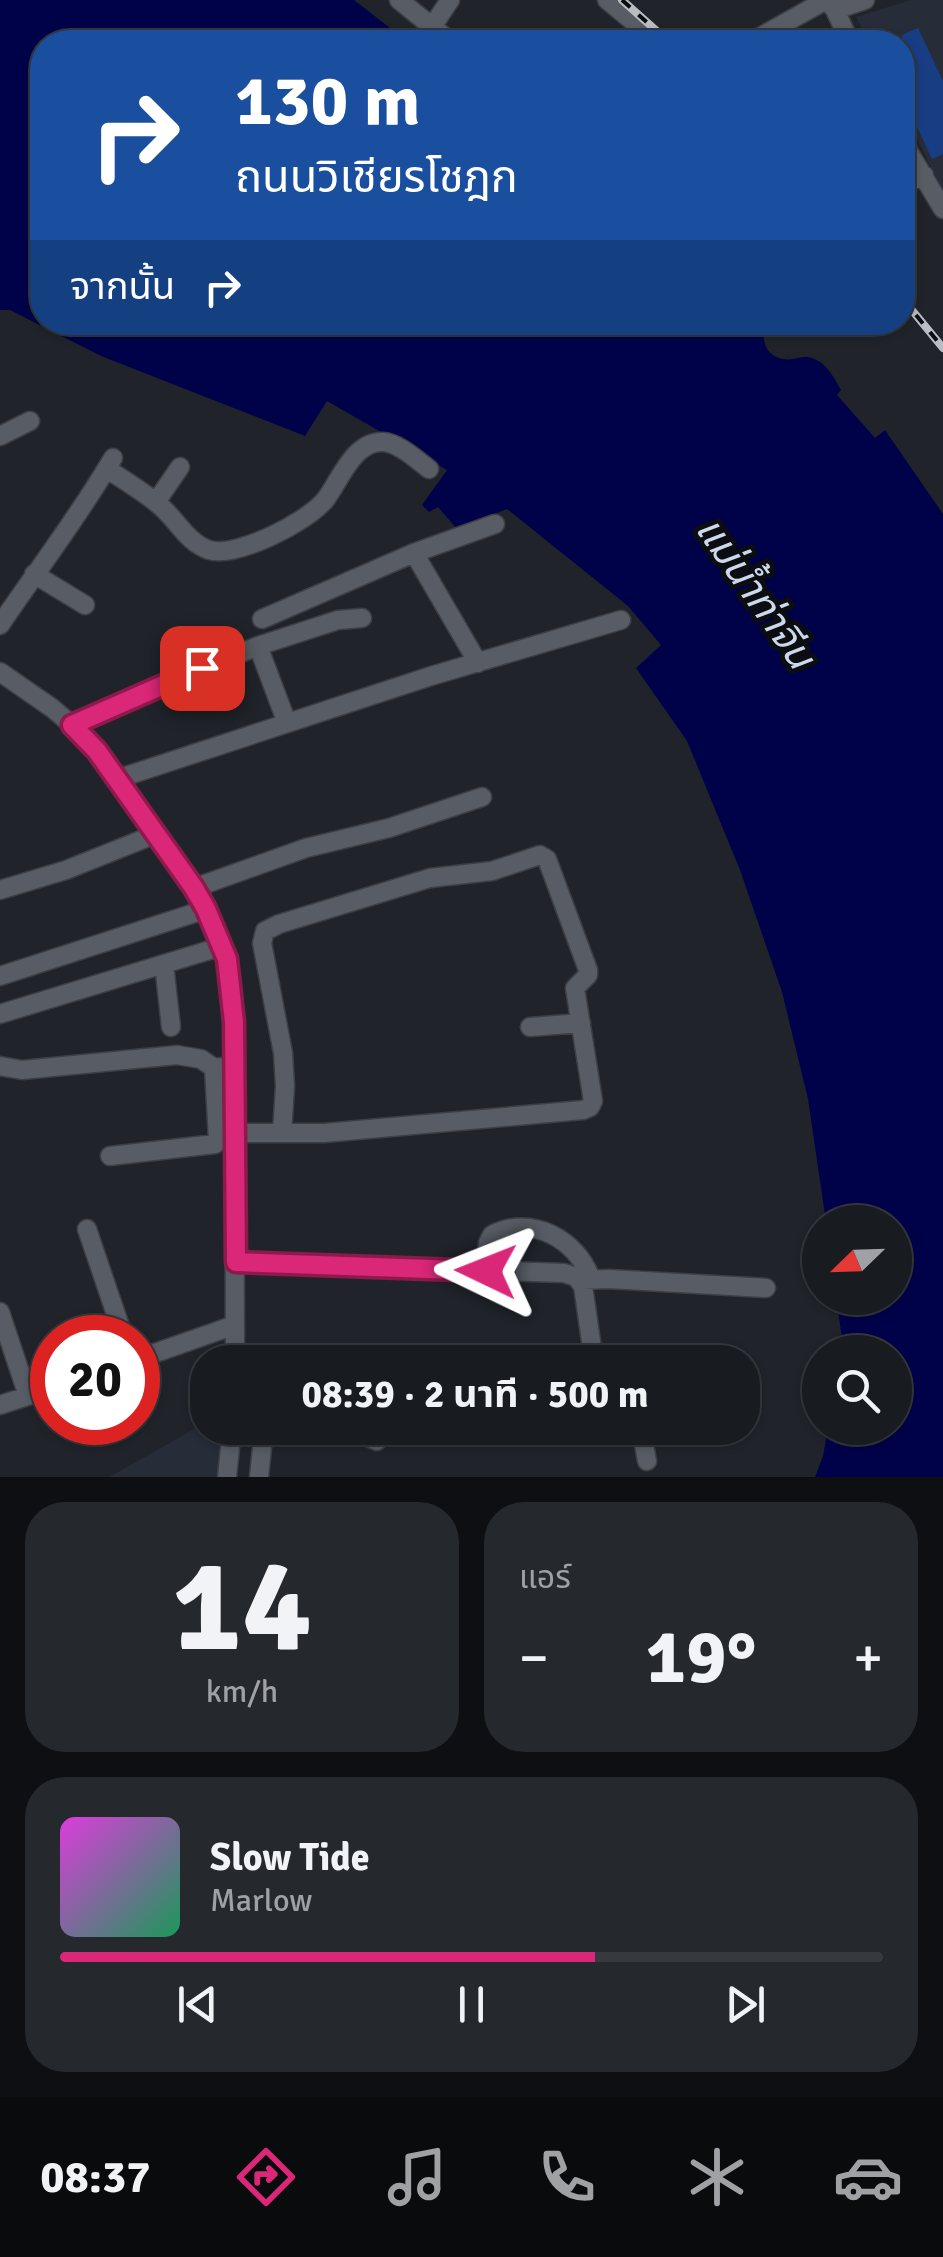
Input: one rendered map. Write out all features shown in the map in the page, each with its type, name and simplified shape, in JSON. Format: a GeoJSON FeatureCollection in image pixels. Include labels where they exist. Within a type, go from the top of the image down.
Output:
{"type":"FeatureCollection","features":[{"type":"Feature","properties":{"kind":"street"},"geometry":{"type":"LineString","coordinates":[[399,0],[436,30]]}},
{"type":"Feature","properties":{"kind":"street"},"geometry":{"type":"LineString","coordinates":[[432,27],[450,0]]}},
{"type":"Feature","properties":{"kind":"street"},"geometry":{"type":"LineString","coordinates":[[606,0],[643,30]]}},
{"type":"Feature","properties":{"kind":"street"},"geometry":{"type":"LineString","coordinates":[[780,30],[830,3],[864,0]]}},
{"type":"Feature","properties":{"kind":"street"},"geometry":{"type":"LineString","coordinates":[[830,3],[844,30]]}},
{"type":"Feature","properties":{"kind":"street"},"geometry":{"type":"LineString","coordinates":[[915,161],[941,200]]}},
{"type":"Feature","properties":{"kind":"street"},"geometry":{"type":"LineString","coordinates":[[915,179],[924,175]]}},
{"type":"Feature","properties":{"kind":"street"},"geometry":{"type":"LineString","coordinates":[[0,436],[30,420]]}},
{"type":"Feature","properties":{"kind":"street"},"geometry":{"type":"LineString","coordinates":[[0,625],[110,464],[156,502],[198,545],[217,552],[244,548],[312,512],[355,456],[372,444],[394,445],[429,469]]}},
{"type":"Feature","properties":{"kind":"street"},"geometry":{"type":"LineString","coordinates":[[156,502],[180,467]]}},
{"type":"Feature","properties":{"kind":"street"},"geometry":{"type":"LineString","coordinates":[[262,619],[414,553],[495,524]]}},
{"type":"Feature","properties":{"kind":"street"},"geometry":{"type":"LineString","coordinates":[[414,553],[478,662]]}},
{"type":"Feature","properties":{"kind":"street"},"geometry":{"type":"LineString","coordinates":[[34,574],[85,605]]}},
{"type":"Feature","properties":{"kind":"street"},"geometry":{"type":"LineString","coordinates":[[72,725],[258,646],[338,620],[362,618]]}},
{"type":"Feature","properties":{"kind":"street"},"geometry":{"type":"LineString","coordinates":[[118,779],[478,662],[621,620]]}},
{"type":"Feature","properties":{"kind":"street"},"geometry":{"type":"LineString","coordinates":[[258,646],[287,723]]}},
{"type":"Feature","properties":{"kind":"street"},"geometry":{"type":"LineString","coordinates":[[5,681],[72,725],[97,751],[194,888],[223,946],[231,987],[235,1066],[234,1345]]}},
{"type":"Feature","properties":{"kind":"street"},"geometry":{"type":"LineString","coordinates":[[194,888],[306,848],[390,828],[482,797]]}},
{"type":"Feature","properties":{"kind":"street"},"geometry":{"type":"LineString","coordinates":[[0,890],[66,870],[156,834]]}},
{"type":"Feature","properties":{"kind":"street"},"geometry":{"type":"LineString","coordinates":[[236,1132],[282,1133],[324,1133],[590,1108],[593,1101],[575,988],[588,975],[586,963],[547,859],[540,854],[492,871],[430,878],[265,931],[262,944],[284,1053],[282,1133]]}},
{"type":"Feature","properties":{"kind":"street"},"geometry":{"type":"LineString","coordinates":[[0,976],[206,909]]}},
{"type":"Feature","properties":{"kind":"street"},"geometry":{"type":"LineString","coordinates":[[0,1014],[223,946]]}},
{"type":"Feature","properties":{"kind":"street"},"geometry":{"type":"LineString","coordinates":[[164,964],[171,1027]]}},
{"type":"Feature","properties":{"kind":"street"},"geometry":{"type":"LineString","coordinates":[[530,1027],[581,1023]]}},
{"type":"Feature","properties":{"kind":"street"},"geometry":{"type":"LineString","coordinates":[[0,1066],[22,1070],[177,1055],[201,1059],[214,1068],[235,1066]]}},
{"type":"Feature","properties":{"kind":"street"},"geometry":{"type":"LineString","coordinates":[[110,1156],[216,1144],[214,1068]]}},
{"type":"Feature","properties":{"kind":"street"},"geometry":{"type":"LineString","coordinates":[[486,1271],[488,1243],[492,1235],[506,1229],[529,1228],[570,1246],[580,1256],[586,1280],[592,1345]]}},
{"type":"Feature","properties":{"kind":"street"},"geometry":{"type":"LineString","coordinates":[[87,1229],[116,1315]]}},
{"type":"Feature","properties":{"kind":"street"},"geometry":{"type":"LineString","coordinates":[[236,1262],[564,1273],[586,1280],[766,1288]]}},
{"type":"Feature","properties":{"kind":"street"},"geometry":{"type":"LineString","coordinates":[[0,1312],[28,1396],[0,1405]]}},
{"type":"Feature","properties":{"kind":"street"},"geometry":{"type":"LineString","coordinates":[[160,1351],[234,1325]]}},
{"type":"Feature","properties":{"kind":"street"},"geometry":{"type":"LineString","coordinates":[[227,1477],[230,1445]]}},
{"type":"Feature","properties":{"kind":"street"},"geometry":{"type":"LineString","coordinates":[[259,1477],[262,1445]]}},
{"type":"Feature","properties":{"kind":"street"},"geometry":{"type":"LineString","coordinates":[[644,1445],[647,1461]]}},
{"type":"Feature","properties":{"kind":"shaded area"},"geometry":{"type":"Polygon","coordinates":[[[911,0],[943,0],[943,192],[915,135],[915,30],[863,30],[856,17],[911,0]]]}},
{"type":"Feature","properties":{"kind":"shaded area"},"geometry":{"type":"Polygon","coordinates":[[[190,1432],[190,1445],[227,1445],[222,1477],[109,1477],[190,1432]]]}},
{"type":"Feature","properties":{"kind":"water"},"geometry":{"type":"Polygon","coordinates":[[[0,0],[354,0],[393,30],[30,30],[30,320],[10,310],[0,310],[0,0]]]}},
{"type":"Feature","properties":{"kind":"water","name":"แม่น้ำท่าจีน"},"geometry":{"type":"Polygon","coordinates":[[[59,335],[764,335],[768,351],[777,357],[808,357],[824,365],[841,390],[837,395],[875,438],[885,430],[943,514],[943,1477],[815,1477],[825,1445],[912,1445],[912,1335],[842,1335],[839,1315],[912,1315],[912,1205],[824,1205],[808,1099],[782,992],[740,870],[687,741],[636,668],[661,645],[628,606],[507,509],[457,529],[438,507],[429,512],[422,505],[447,470],[327,401],[305,436],[101,356],[59,335]]]}},
{"type":"Feature","properties":{"kind":"building"},"geometry":{"type":"Polygon","coordinates":[[[918,28],[943,81],[943,154],[932,159],[915,123],[913,30],[918,28]]]}},
{"type":"Feature","properties":{"kind":"railway"},"geometry":{"type":"LineString","coordinates":[[622,0],[656,30]]}},
{"type":"Feature","properties":{"kind":"railway"},"geometry":{"type":"LineString","coordinates":[[915,314],[943,348]]}},
{"type":"Feature","properties":{"kind":"route"},"geometry":{"type":"LineString","coordinates":[[202,668],[72,725],[97,751],[194,888],[227,959],[234,1022],[236,1262],[486,1271]]}}]}
